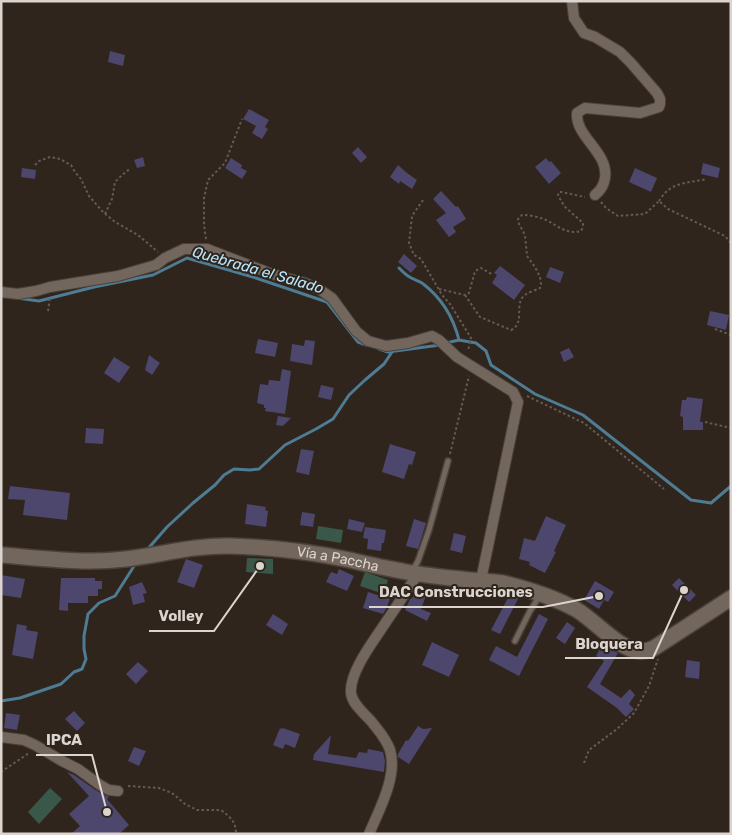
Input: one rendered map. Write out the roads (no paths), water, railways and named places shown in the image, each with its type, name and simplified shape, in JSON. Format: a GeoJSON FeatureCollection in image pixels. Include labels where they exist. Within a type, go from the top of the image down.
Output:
{"type":"FeatureCollection","features":[{"type":"Feature","properties":{"kind":"main road","name":"Vía a Paccha"},"geometry":{"type":"LineString","coordinates":[[1,555],[48,560],[90,560],[125,559],[185,549],[229,546],[300,551],[415,573],[517,586],[578,610],[621,644],[633,650],[646,651],[663,643],[731,598]]}},
{"type":"Feature","properties":{"kind":"street"},"geometry":{"type":"LineString","coordinates":[[572,1],[574,18],[584,32],[620,52],[658,93],[660,99],[659,107],[640,113],[586,108],[577,113],[576,118],[580,127],[604,162],[606,171],[605,182],[595,195]]}},
{"type":"Feature","properties":{"kind":"street"},"geometry":{"type":"LineString","coordinates":[[1,292],[18,294],[118,276],[156,265],[165,258],[184,249],[207,249],[272,274],[319,289],[332,298],[356,331],[368,341],[386,346],[408,343],[432,336],[439,340],[457,357],[513,392],[518,402],[481,580]]}},
{"type":"Feature","properties":{"kind":"street"},"geometry":{"type":"LineString","coordinates":[[369,834],[388,788],[392,760],[390,751],[381,733],[354,701],[351,694],[353,680],[362,659],[415,573]]}},
{"type":"Feature","properties":{"kind":"street"},"geometry":{"type":"LineString","coordinates":[[1,737],[24,740],[35,745],[78,769],[100,785],[118,792]]}},
{"type":"Feature","properties":{"kind":"lane"},"geometry":{"type":"LineString","coordinates":[[415,573],[448,461]]}},
{"type":"Feature","properties":{"kind":"lane"},"geometry":{"type":"LineString","coordinates":[[514,641],[541,594]]}},
{"type":"Feature","properties":{"kind":"waterway","name":"Quebrada el Salado"},"geometry":{"type":"LineString","coordinates":[[17,298],[39,301],[153,275],[187,258],[253,277],[327,302],[358,342],[366,345]]}},
{"type":"Feature","properties":{"kind":"waterway"},"geometry":{"type":"LineString","coordinates":[[399,268],[410,277],[422,283],[441,301],[450,315],[459,340]]}},
{"type":"Feature","properties":{"kind":"waterway","name":"Quebrada el Salado"},"geometry":{"type":"LineString","coordinates":[[446,343],[459,340],[476,343],[486,351],[491,365],[535,394],[583,415],[691,500],[711,503],[731,486]]}},
{"type":"Feature","properties":{"kind":"waterway","name":"Quebrada el Salado"},"geometry":{"type":"LineString","coordinates":[[379,349],[388,352],[440,345]]}},
{"type":"Feature","properties":{"kind":"waterway"},"geometry":{"type":"LineString","coordinates":[[146,551],[167,527],[224,475],[234,469],[259,469],[285,445],[333,419],[349,395],[384,364],[392,352]]}},
{"type":"Feature","properties":{"kind":"waterway"},"geometry":{"type":"LineString","coordinates":[[1,701],[20,698],[61,684],[74,672],[82,669],[86,659],[84,636],[88,614],[99,603],[115,596],[136,563]]}},
{"type":"Feature","properties":{"kind":"place","name":"Volley"},"geometry":{"type":"Point","coordinates":[260,566]}},
{"type":"Feature","properties":{"kind":"place","name":"Bloquera"},"geometry":{"type":"Point","coordinates":[684,590]}},
{"type":"Feature","properties":{"kind":"place","name":"DAC Construcciones"},"geometry":{"type":"Point","coordinates":[599,596]}},
{"type":"Feature","properties":{"kind":"place","name":"IPCA"},"geometry":{"type":"Point","coordinates":[107,812]}}]}
